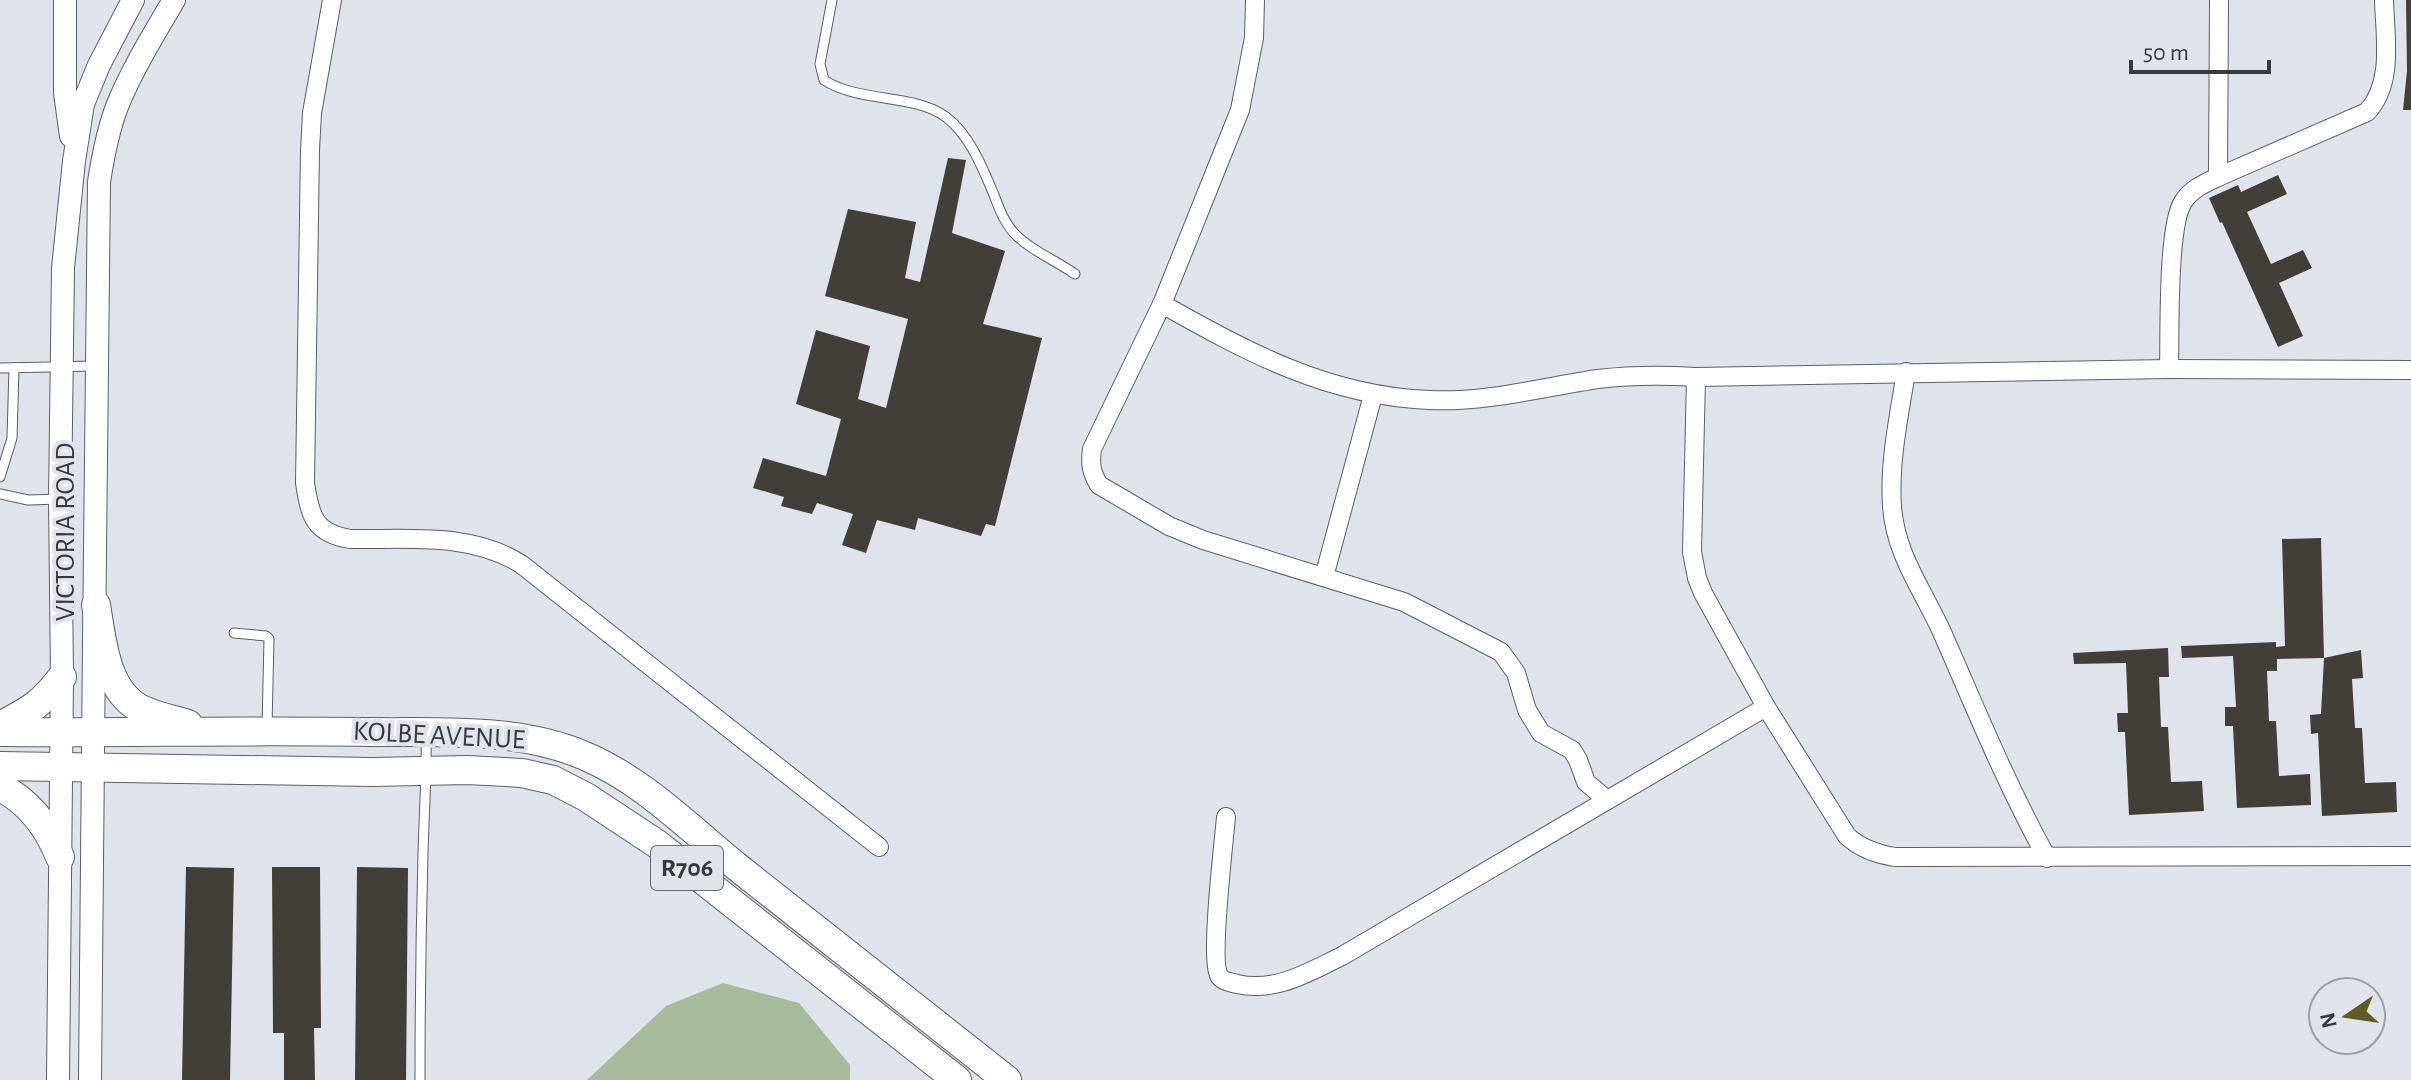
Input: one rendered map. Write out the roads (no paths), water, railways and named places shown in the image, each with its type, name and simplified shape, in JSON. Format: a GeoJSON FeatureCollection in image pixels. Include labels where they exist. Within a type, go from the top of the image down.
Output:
{"type":"FeatureCollection","features":[{"type":"Feature","properties":{"kind":"main road"},"geometry":{"type":"LineString","coordinates":[[96,605],[111,673],[124,695],[137,707],[217,733]]}},
{"type":"Feature","properties":{"kind":"main road"},"geometry":{"type":"LineString","coordinates":[[0,726],[32,710],[62,677]]}},
{"type":"Feature","properties":{"kind":"main road","name":"KOLBE AVENUE"},"geometry":{"type":"LineString","coordinates":[[93,733],[267,730],[509,736],[550,743],[586,756],[648,793],[1007,1080]]}},
{"type":"Feature","properties":{"kind":"main road","name":"R706"},"geometry":{"type":"LineString","coordinates":[[0,732],[93,733]]}},
{"type":"Feature","properties":{"kind":"main road","name":"R706"},"geometry":{"type":"LineString","coordinates":[[0,766],[61,766]]}},
{"type":"Feature","properties":{"kind":"main road","name":"KOLBE AVENUE"},"geometry":{"type":"LineString","coordinates":[[61,766],[427,773],[467,770],[522,773],[553,780],[586,797],[657,844],[957,1080]]}},
{"type":"Feature","properties":{"kind":"main road"},"geometry":{"type":"LineString","coordinates":[[0,787],[39,818],[51,835],[60,857]]}},
{"type":"Feature","properties":{"kind":"street"},"geometry":{"type":"LineString","coordinates":[[65,0],[65,93],[74,161]]}},
{"type":"Feature","properties":{"kind":"street","name":"VICTORIA ROAD"},"geometry":{"type":"LineString","coordinates":[[58,1080],[63,268],[83,104],[99,65],[133,0]]}},
{"type":"Feature","properties":{"kind":"street","name":"VICTORIA ROAD"},"geometry":{"type":"LineString","coordinates":[[90,1080],[99,182],[117,105],[174,0]]}},
{"type":"Feature","properties":{"kind":"street"},"geometry":{"type":"LineString","coordinates":[[332,0],[312,113],[310,150],[305,483],[314,520],[323,530],[350,539],[449,541],[490,548],[506,555],[879,847]]}},
{"type":"Feature","properties":{"kind":"street"},"geometry":{"type":"LineString","coordinates":[[1255,0],[1254,38],[1240,110],[1162,304],[1092,449],[1092,475],[1099,485],[1169,526],[1242,554],[1404,602],[1501,652],[1516,673],[1527,710],[1541,733],[1572,750],[1586,782],[1607,800]]}},
{"type":"Feature","properties":{"kind":"street"},"geometry":{"type":"LineString","coordinates":[[2218,177],[2219,0]]}},
{"type":"Feature","properties":{"kind":"street"},"geometry":{"type":"LineString","coordinates":[[2169,369],[2176,220],[2183,202],[2195,189],[2218,177],[2367,112],[2375,103],[2385,75],[2384,0]]}},
{"type":"Feature","properties":{"kind":"street"},"geometry":{"type":"LineString","coordinates":[[63,268],[98,267]]}},
{"type":"Feature","properties":{"kind":"street"},"geometry":{"type":"LineString","coordinates":[[1162,304],[1244,350],[1293,371],[1373,395],[1431,401],[1644,375],[1696,377],[2169,369],[2411,370]]}},
{"type":"Feature","properties":{"kind":"street"},"geometry":{"type":"LineString","coordinates":[[1906,372],[1892,484],[1892,508],[1898,541],[1908,569],[1940,628],[2020,810],[2047,858]]}},
{"type":"Feature","properties":{"kind":"street"},"geometry":{"type":"LineString","coordinates":[[1696,377],[1692,552],[1697,578],[1766,707],[1855,844],[1881,855],[1895,857],[2411,856]]}},
{"type":"Feature","properties":{"kind":"street"},"geometry":{"type":"LineString","coordinates":[[1324,577],[1373,395]]}},
{"type":"Feature","properties":{"kind":"street"},"geometry":{"type":"LineString","coordinates":[[60,499],[94,498]]}},
{"type":"Feature","properties":{"kind":"street"},"geometry":{"type":"LineString","coordinates":[[1226,817],[1216,965],[1218,975],[1242,985],[1277,985],[1342,956],[1766,707]]}},
{"type":"Feature","properties":{"kind":"lane"},"geometry":{"type":"LineString","coordinates":[[832,0],[820,64],[824,80],[850,91],[926,108],[945,116],[980,162],[1002,215],[1014,232],[1075,274]]}},
{"type":"Feature","properties":{"kind":"lane"},"geometry":{"type":"LineString","coordinates":[[0,368],[96,366]]}},
{"type":"Feature","properties":{"kind":"lane"},"geometry":{"type":"LineString","coordinates":[[0,477],[12,438],[14,368]]}},
{"type":"Feature","properties":{"kind":"lane"},"geometry":{"type":"LineString","coordinates":[[0,494],[28,500],[60,499]]}},
{"type":"Feature","properties":{"kind":"lane"},"geometry":{"type":"LineString","coordinates":[[234,633],[266,636],[269,639],[267,730]]}},
{"type":"Feature","properties":{"kind":"lane"},"geometry":{"type":"LineString","coordinates":[[420,1080],[419,970],[426,733]]}}]}
